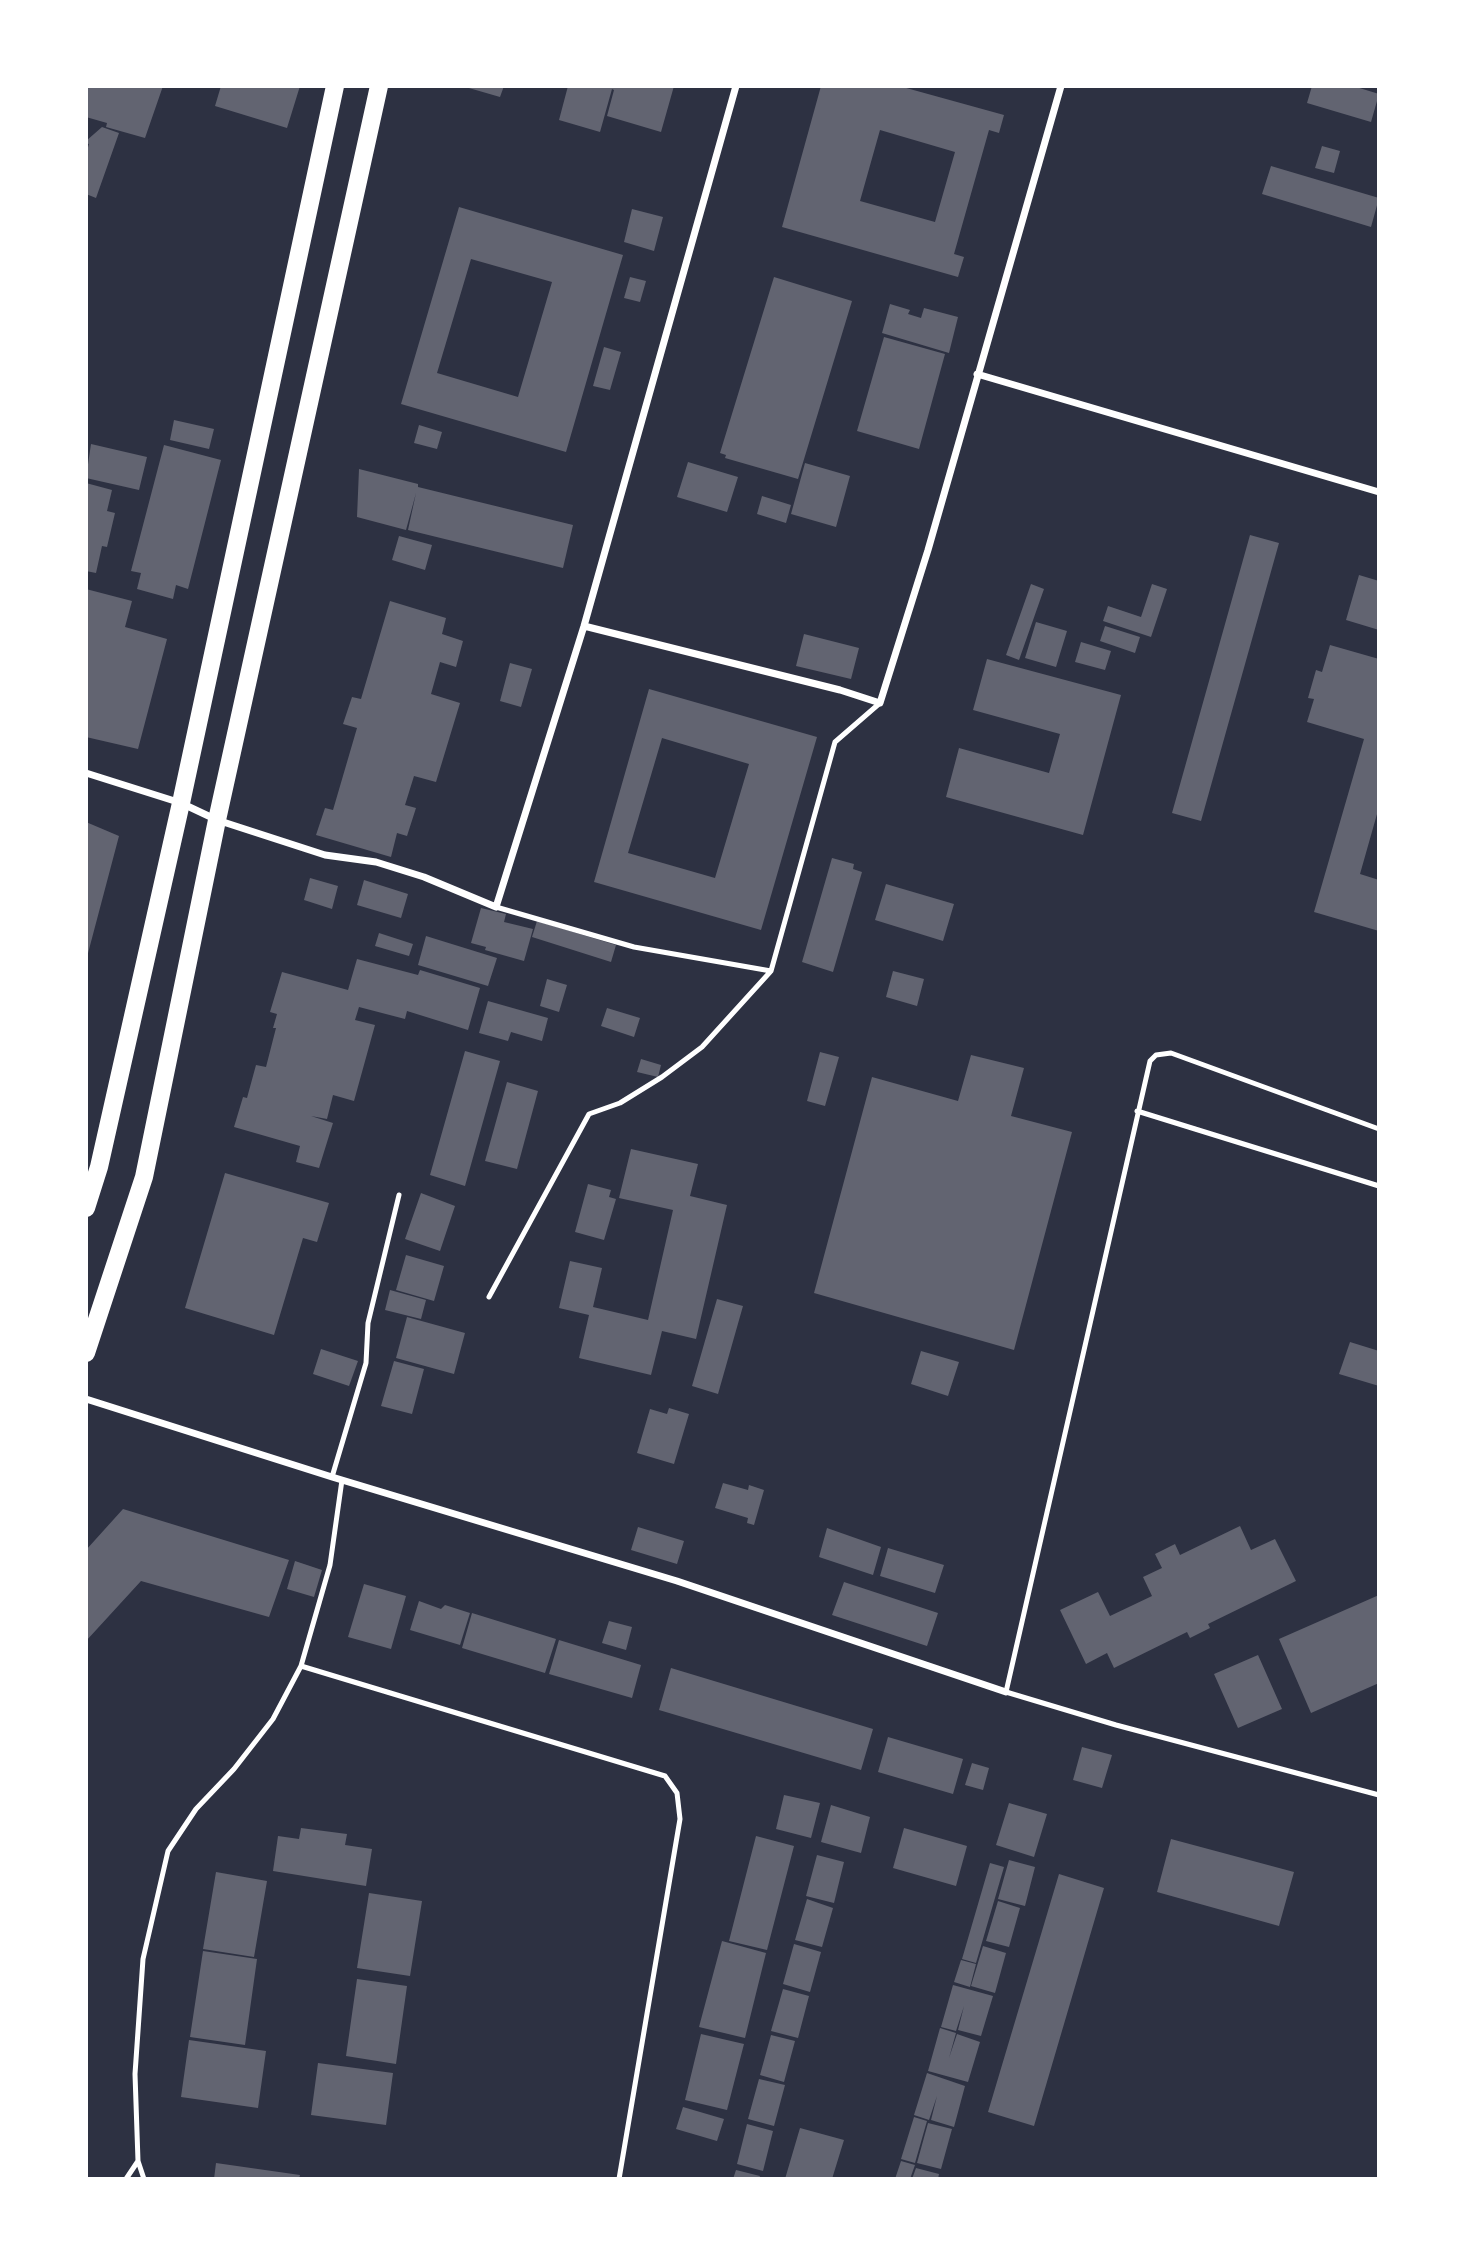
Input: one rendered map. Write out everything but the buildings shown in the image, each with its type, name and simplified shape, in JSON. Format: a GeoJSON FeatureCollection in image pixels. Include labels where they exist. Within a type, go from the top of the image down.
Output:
{"type":"FeatureCollection","features":[{"type":"Feature","properties":{"kind":"main road"},"geometry":{"type":"LineString","coordinates":[[86,1208],[99,1167],[181,803],[335,86]]}},
{"type":"Feature","properties":{"kind":"main road"},"geometry":{"type":"LineString","coordinates":[[86,1353],[144,1177],[216,820],[379,86]]}},
{"type":"Feature","properties":{"kind":"street"},"geometry":{"type":"LineString","coordinates":[[86,773],[181,803],[216,820],[325,855],[388,865],[496,907],[584,626],[736,86]]}},
{"type":"Feature","properties":{"kind":"street"},"geometry":{"type":"LineString","coordinates":[[584,626],[840,690],[880,704],[928,550],[1060,86]]}},
{"type":"Feature","properties":{"kind":"street"},"geometry":{"type":"LineString","coordinates":[[977,374],[1379,492]]}},
{"type":"Feature","properties":{"kind":"street"},"geometry":{"type":"LineString","coordinates":[[86,1399],[332,1477],[677,1581],[1006,1692]]}},
{"type":"Feature","properties":{"kind":"lane"},"geometry":{"type":"LineString","coordinates":[[489,1297],[589,1114],[620,1103],[662,1077],[702,1047],[771,971],[835,742],[880,704]]}},
{"type":"Feature","properties":{"kind":"lane"},"geometry":{"type":"LineString","coordinates":[[496,907],[634,947],[771,971]]}},
{"type":"Feature","properties":{"kind":"lane"},"geometry":{"type":"LineString","coordinates":[[1379,1129],[1171,1053],[1156,1055],[1150,1061],[1006,1692],[1379,1795]]}},
{"type":"Feature","properties":{"kind":"lane"},"geometry":{"type":"LineString","coordinates":[[1137,1111],[1379,1186]]}},
{"type":"Feature","properties":{"kind":"lane"},"geometry":{"type":"LineString","coordinates":[[332,1477],[366,1363],[368,1323],[399,1195]]}},
{"type":"Feature","properties":{"kind":"lane"},"geometry":{"type":"LineString","coordinates":[[144,2179],[138,2161],[135,2074],[143,1959],[168,1851],[196,1809],[234,1769],[273,1719],[302,1666],[330,1565],[342,1480]]}},
{"type":"Feature","properties":{"kind":"lane"},"geometry":{"type":"LineString","coordinates":[[302,1666],[665,1776],[677,1793],[680,1819],[619,2179]]}},
{"type":"Feature","properties":{"kind":"lane"},"geometry":{"type":"LineString","coordinates":[[126,2179],[138,2161]]}}]}
